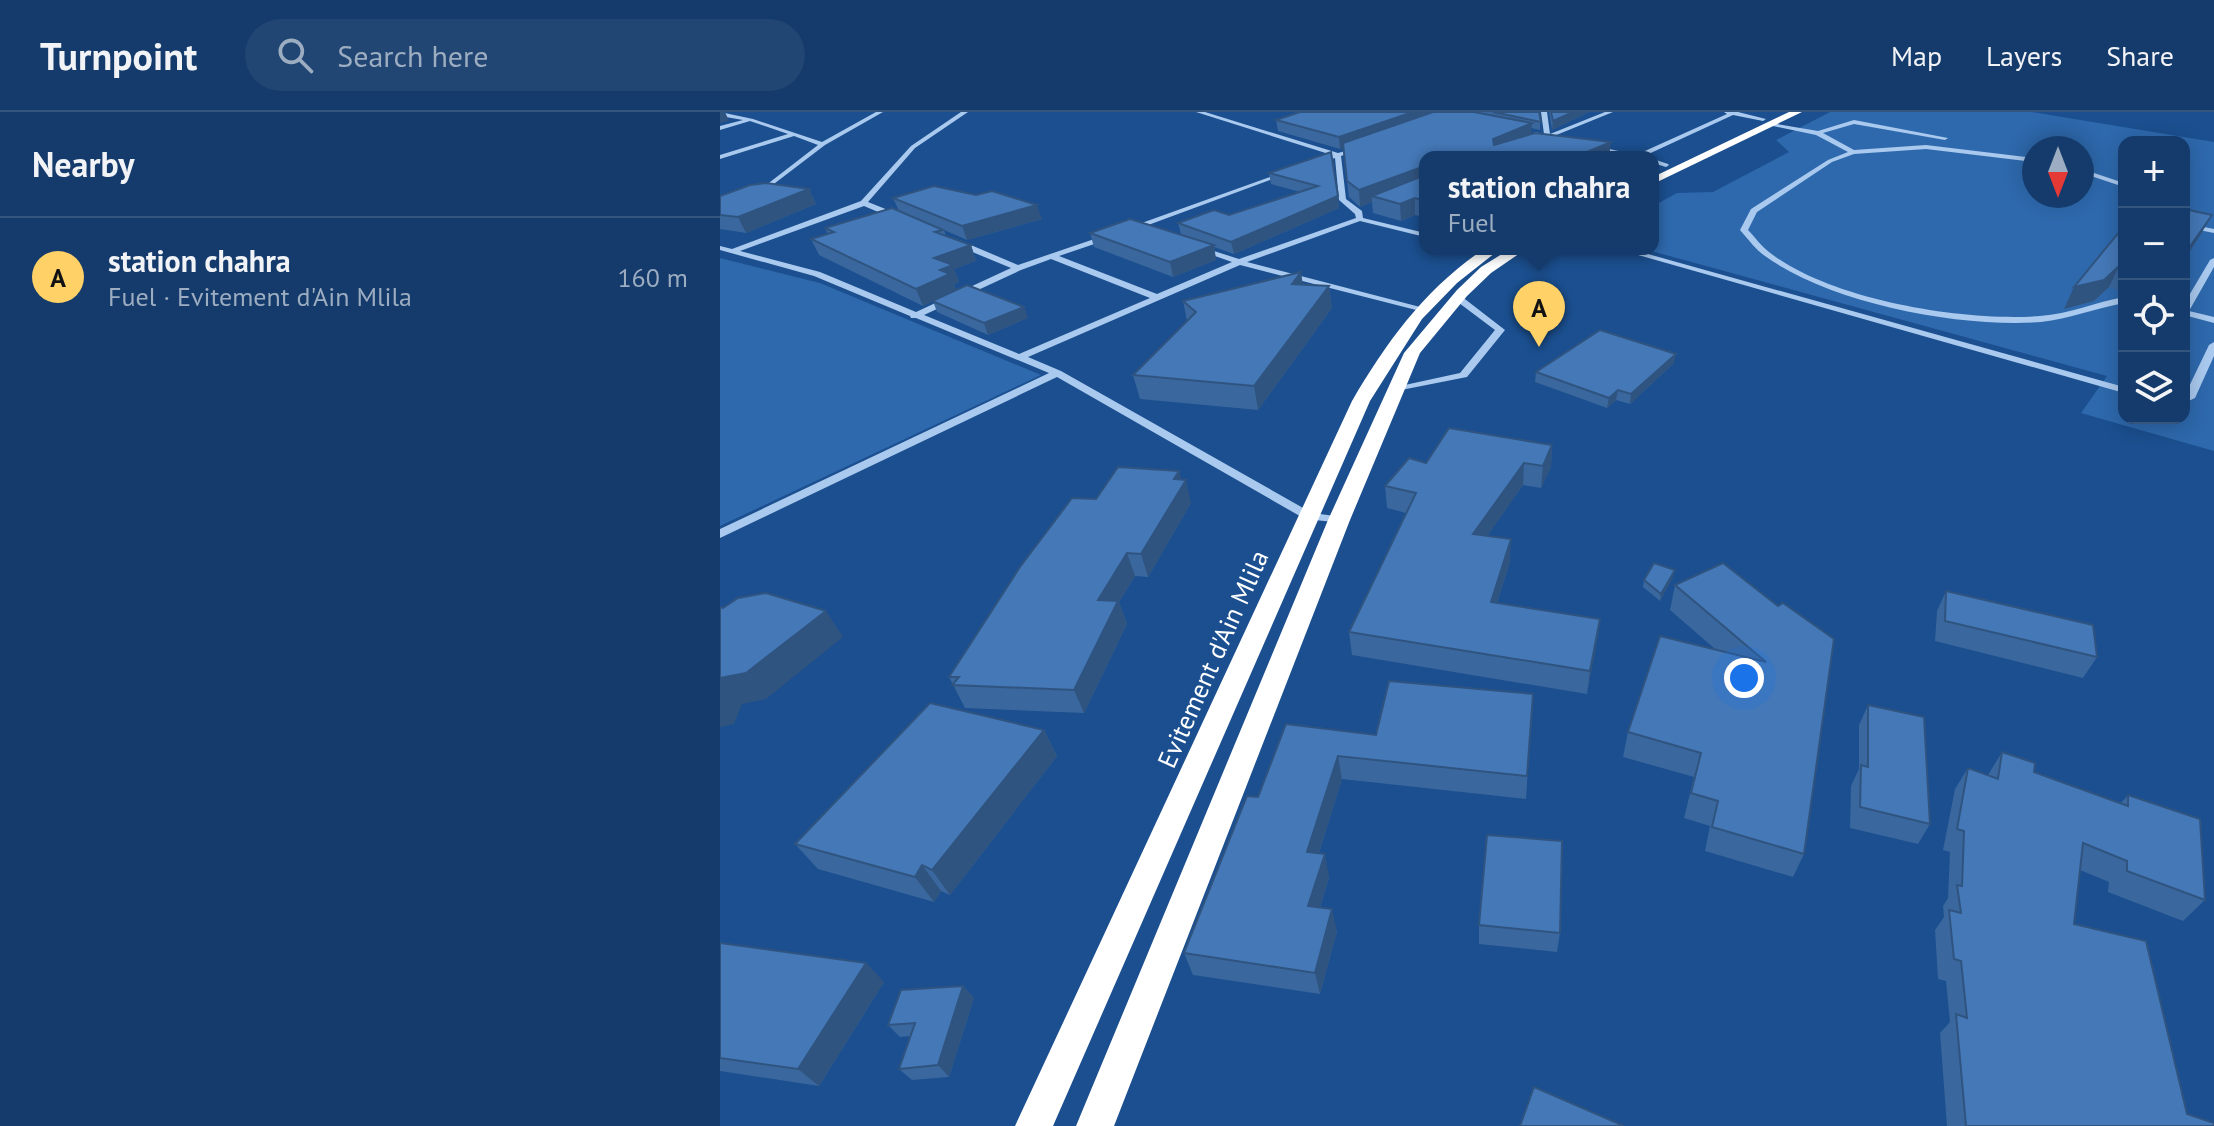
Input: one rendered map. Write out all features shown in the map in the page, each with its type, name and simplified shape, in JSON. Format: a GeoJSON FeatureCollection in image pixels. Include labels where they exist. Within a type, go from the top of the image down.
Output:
{"type":"FeatureCollection","features":[{"type":"Feature","properties":{"kind":"highway"},"geometry":{"type":"LineString","coordinates":[[1659,178],[1767,122],[1778,112]]}},
{"type":"Feature","properties":{"kind":"highway"},"geometry":{"type":"LineString","coordinates":[[1659,168],[1797,112]]}},
{"type":"Feature","properties":{"kind":"highway","name":"Evitement d'Ain Mlila"},"geometry":{"type":"LineString","coordinates":[[1034,1126],[1368,389],[1407,326],[1456,275],[1482,255]]}},
{"type":"Feature","properties":{"kind":"highway"},"geometry":{"type":"LineString","coordinates":[[1095,1126],[1339,520],[1395,390],[1419,344],[1458,298],[1486,270],[1510,255]]}},
{"type":"Feature","properties":{"kind":"street"},"geometry":{"type":"LineString","coordinates":[[862,112],[876,114]]}},
{"type":"Feature","properties":{"kind":"street"},"geometry":{"type":"LineString","coordinates":[[732,251],[864,203],[913,147],[965,112]]}},
{"type":"Feature","properties":{"kind":"street"},"geometry":{"type":"LineString","coordinates":[[1199,112],[1338,155]]}},
{"type":"Feature","properties":{"kind":"street"},"geometry":{"type":"LineString","coordinates":[[1544,112],[1547,137]]}},
{"type":"Feature","properties":{"kind":"street"},"geometry":{"type":"LineString","coordinates":[[1547,137],[1610,112]]}},
{"type":"Feature","properties":{"kind":"street"},"geometry":{"type":"LineString","coordinates":[[1649,151],[1732,112],[1818,133],[1853,152]]}},
{"type":"Feature","properties":{"kind":"street"},"geometry":{"type":"LineString","coordinates":[[720,114],[751,120],[823,144]]}},
{"type":"Feature","properties":{"kind":"street"},"geometry":{"type":"LineString","coordinates":[[750,198],[777,182],[823,144],[876,114]]}},
{"type":"Feature","properties":{"kind":"street"},"geometry":{"type":"LineString","coordinates":[[720,128],[751,120]]}},
{"type":"Feature","properties":{"kind":"street"},"geometry":{"type":"LineString","coordinates":[[1818,133],[1854,122],[1945,138]]}},
{"type":"Feature","properties":{"kind":"street"},"geometry":{"type":"LineString","coordinates":[[1261,131],[1274,127]]}},
{"type":"Feature","properties":{"kind":"street"},"geometry":{"type":"LineString","coordinates":[[720,157],[795,134]]}},
{"type":"Feature","properties":{"kind":"street"},"geometry":{"type":"LineString","coordinates":[[1533,138],[1561,140]]}},
{"type":"Feature","properties":{"kind":"street"},"geometry":{"type":"LineString","coordinates":[[1576,143],[1610,151]]}},
{"type":"Feature","properties":{"kind":"street"},"geometry":{"type":"LineString","coordinates":[[1309,165],[1365,145]]}},
{"type":"Feature","properties":{"kind":"street"},"geometry":{"type":"LineString","coordinates":[[2022,159],[1926,147],[1853,152],[1830,161],[1754,211],[1744,230],[1760,251],[1816,282],[1944,313],[2036,319],[2063,316],[2118,302]]}},
{"type":"Feature","properties":{"kind":"street"},"geometry":{"type":"LineString","coordinates":[[1338,155],[1343,200],[1359,216],[1419,233]]}},
{"type":"Feature","properties":{"kind":"street"},"geometry":{"type":"LineString","coordinates":[[1659,163],[1666,165]]}},
{"type":"Feature","properties":{"kind":"street"},"geometry":{"type":"LineString","coordinates":[[914,316],[1018,268],[1295,170]]}},
{"type":"Feature","properties":{"kind":"street"},"geometry":{"type":"LineString","coordinates":[[2094,175],[2118,183]]}},
{"type":"Feature","properties":{"kind":"street"},"geometry":{"type":"LineString","coordinates":[[864,203],[906,221]]}},
{"type":"Feature","properties":{"kind":"street"},"geometry":{"type":"LineString","coordinates":[[1018,358],[1372,208]]}},
{"type":"Feature","properties":{"kind":"street"},"geometry":{"type":"LineString","coordinates":[[1138,225],[1153,231]]}},
{"type":"Feature","properties":{"kind":"street"},"geometry":{"type":"LineString","coordinates":[[2190,226],[2214,231]]}},
{"type":"Feature","properties":{"kind":"street"},"geometry":{"type":"LineString","coordinates":[[948,239],[1018,268]]}},
{"type":"Feature","properties":{"kind":"street"},"geometry":{"type":"LineString","coordinates":[[1182,241],[1239,262],[1421,310]]}},
{"type":"Feature","properties":{"kind":"street"},"geometry":{"type":"LineString","coordinates":[[720,248],[817,274],[1057,373],[1309,516],[1339,520]]}},
{"type":"Feature","properties":{"kind":"street"},"geometry":{"type":"LineString","coordinates":[[1642,255],[2118,388]]}},
{"type":"Feature","properties":{"kind":"street"},"geometry":{"type":"LineString","coordinates":[[1053,257],[1156,297]]}},
{"type":"Feature","properties":{"kind":"street"},"geometry":{"type":"LineString","coordinates":[[2190,303],[2214,260]]}},
{"type":"Feature","properties":{"kind":"street"},"geometry":{"type":"LineString","coordinates":[[1395,390],[1463,375],[1500,330],[1458,298]]}},
{"type":"Feature","properties":{"kind":"street"},"geometry":{"type":"LineString","coordinates":[[2190,313],[2214,320]]}},
{"type":"Feature","properties":{"kind":"street"},"geometry":{"type":"LineString","coordinates":[[2190,398],[2214,345]]}},
{"type":"Feature","properties":{"kind":"street"},"geometry":{"type":"LineString","coordinates":[[720,534],[1057,373]]}},
{"type":"Feature","properties":{"kind":"shaded area"},"geometry":{"type":"Polygon","coordinates":[[[1830,112],[2032,112],[2178,136],[2118,136],[2118,424],[2081,413],[2107,376],[1659,253],[1659,203],[1677,193],[1713,192],[1789,152],[1776,140],[1830,112]]]}},
{"type":"Feature","properties":{"kind":"shaded area"},"geometry":{"type":"Polygon","coordinates":[[[2190,138],[2214,142],[2214,451],[2120,424],[2190,424],[2190,138]]]}},
{"type":"Feature","properties":{"kind":"shaded area"},"geometry":{"type":"Polygon","coordinates":[[[720,258],[820,283],[1041,375],[720,526],[720,258]]]}},
{"type":"Feature","properties":{"kind":"building"},"geometry":{"type":"Polygon","coordinates":[[[1300,112],[1413,112],[1339,137],[1276,120],[1300,112]]]}},
{"type":"Feature","properties":{"kind":"building"},"geometry":{"type":"Polygon","coordinates":[[[1433,112],[1474,112],[1532,123],[1493,139],[1494,145],[1535,133],[1611,142],[1589,151],[1419,151],[1419,168],[1359,190],[1347,181],[1343,143],[1433,112]]]}},
{"type":"Feature","properties":{"kind":"building"},"geometry":{"type":"Polygon","coordinates":[[[1493,112],[1539,112],[1541,122],[1493,112]]]}},
{"type":"Feature","properties":{"kind":"building"},"geometry":{"type":"Polygon","coordinates":[[[1551,112],[1573,112],[1553,121],[1551,112]]]}},
{"type":"Feature","properties":{"kind":"building"},"geometry":{"type":"Polygon","coordinates":[[[1331,152],[1338,196],[1231,242],[1178,223],[1214,210],[1229,215],[1318,186],[1269,173],[1331,152]]]}},
{"type":"Feature","properties":{"kind":"building"},"geometry":{"type":"Polygon","coordinates":[[[1419,177],[1419,199],[1400,204],[1372,196],[1419,177]]]}},
{"type":"Feature","properties":{"kind":"building"},"geometry":{"type":"Polygon","coordinates":[[[766,183],[809,189],[738,217],[720,215],[720,196],[750,185],[766,183]]]}},
{"type":"Feature","properties":{"kind":"building"},"geometry":{"type":"Polygon","coordinates":[[[934,186],[976,195],[992,191],[1037,205],[962,226],[893,198],[934,186]]]}},
{"type":"Feature","properties":{"kind":"building"},"geometry":{"type":"Polygon","coordinates":[[[892,208],[943,230],[935,232],[971,245],[934,258],[953,265],[940,270],[950,274],[916,289],[811,239],[834,232],[825,228],[892,208]]]}},
{"type":"Feature","properties":{"kind":"building"},"geometry":{"type":"Polygon","coordinates":[[[2190,210],[2212,215],[2190,246],[2190,210]]]}},
{"type":"Feature","properties":{"kind":"building"},"geometry":{"type":"Polygon","coordinates":[[[1130,219],[1214,245],[1170,262],[1090,233],[1130,219]]]}},
{"type":"Feature","properties":{"kind":"building"},"geometry":{"type":"Polygon","coordinates":[[[2118,233],[2118,267],[2104,280],[2074,287],[2118,233]]]}},
{"type":"Feature","properties":{"kind":"building"},"geometry":{"type":"Polygon","coordinates":[[[1301,272],[1292,284],[1329,286],[1254,386],[1133,375],[1196,312],[1183,301],[1301,272]]]}},
{"type":"Feature","properties":{"kind":"building"},"geometry":{"type":"Polygon","coordinates":[[[967,285],[1024,307],[984,323],[932,301],[967,285]]]}},
{"type":"Feature","properties":{"kind":"building"},"geometry":{"type":"Polygon","coordinates":[[[1600,330],[1676,354],[1631,394],[1618,390],[1609,398],[1536,372],[1600,330]]]}},
{"type":"Feature","properties":{"kind":"building"},"geometry":{"type":"Polygon","coordinates":[[[1449,428],[1552,445],[1543,466],[1524,463],[1473,534],[1511,539],[1491,602],[1600,619],[1590,671],[1349,632],[1416,493],[1385,486],[1409,458],[1426,463],[1449,428]]]}},
{"type":"Feature","properties":{"kind":"building"},"geometry":{"type":"Polygon","coordinates":[[[1118,467],[1179,471],[1174,479],[1186,480],[1141,554],[1127,553],[1098,600],[1118,601],[1074,690],[952,685],[959,677],[949,677],[1020,567],[1072,498],[1096,499],[1118,467]]]}},
{"type":"Feature","properties":{"kind":"building"},"geometry":{"type":"Polygon","coordinates":[[[1654,563],[1675,570],[1661,594],[1644,580],[1654,563]]]}},
{"type":"Feature","properties":{"kind":"building"},"geometry":{"type":"Polygon","coordinates":[[[1723,563],[1778,606],[1783,603],[1834,639],[1804,854],[1712,827],[1718,801],[1691,793],[1701,753],[1628,732],[1660,636],[1766,662],[1675,585],[1723,563]]]}},
{"type":"Feature","properties":{"kind":"building"},"geometry":{"type":"Polygon","coordinates":[[[1946,591],[2093,625],[2097,657],[1945,621],[1946,591]]]}},
{"type":"Feature","properties":{"kind":"building"},"geometry":{"type":"Polygon","coordinates":[[[766,593],[826,611],[746,673],[720,678],[720,607],[738,598],[766,593]]]}},
{"type":"Feature","properties":{"kind":"building"},"geometry":{"type":"Polygon","coordinates":[[[1389,681],[1533,694],[1527,776],[1338,756],[1307,852],[1325,854],[1308,906],[1332,909],[1315,973],[1184,953],[1247,796],[1258,797],[1286,724],[1376,735],[1389,681]]]}},
{"type":"Feature","properties":{"kind":"building"},"geometry":{"type":"Polygon","coordinates":[[[930,703],[1044,730],[932,870],[922,865],[915,877],[795,844],[930,703]]]}},
{"type":"Feature","properties":{"kind":"building"},"geometry":{"type":"Polygon","coordinates":[[[1868,705],[1924,717],[1930,824],[1860,807],[1861,765],[1868,767],[1868,705]]]}},
{"type":"Feature","properties":{"kind":"building"},"geometry":{"type":"Polygon","coordinates":[[[2002,752],[2035,763],[2034,772],[2128,806],[2128,795],[2200,819],[2205,900],[2127,871],[2127,861],[2083,843],[2074,924],[2146,941],[2187,1114],[2214,1123],[2214,1126],[1966,1126],[1956,1014],[1967,1018],[1961,961],[1954,959],[1949,910],[1961,913],[1957,885],[1962,886],[1964,831],[1957,829],[1968,768],[1998,779],[2002,752]]]}},
{"type":"Feature","properties":{"kind":"building"},"geometry":{"type":"Polygon","coordinates":[[[1487,835],[1562,841],[1560,933],[1479,925],[1487,835]]]}},
{"type":"Feature","properties":{"kind":"building"},"geometry":{"type":"Polygon","coordinates":[[[720,943],[866,963],[798,1069],[720,1058],[720,943]]]}},
{"type":"Feature","properties":{"kind":"building"},"geometry":{"type":"Polygon","coordinates":[[[963,986],[938,1065],[899,1069],[915,1023],[888,1025],[901,990],[963,986]]]}},
{"type":"Feature","properties":{"kind":"building"},"geometry":{"type":"Polygon","coordinates":[[[1534,1087],[1624,1126],[1520,1126],[1534,1087]]]}},
{"type":"Feature","properties":{"kind":"place","name":"station chahra"},"geometry":{"type":"Point","coordinates":[1539,347]}}]}
